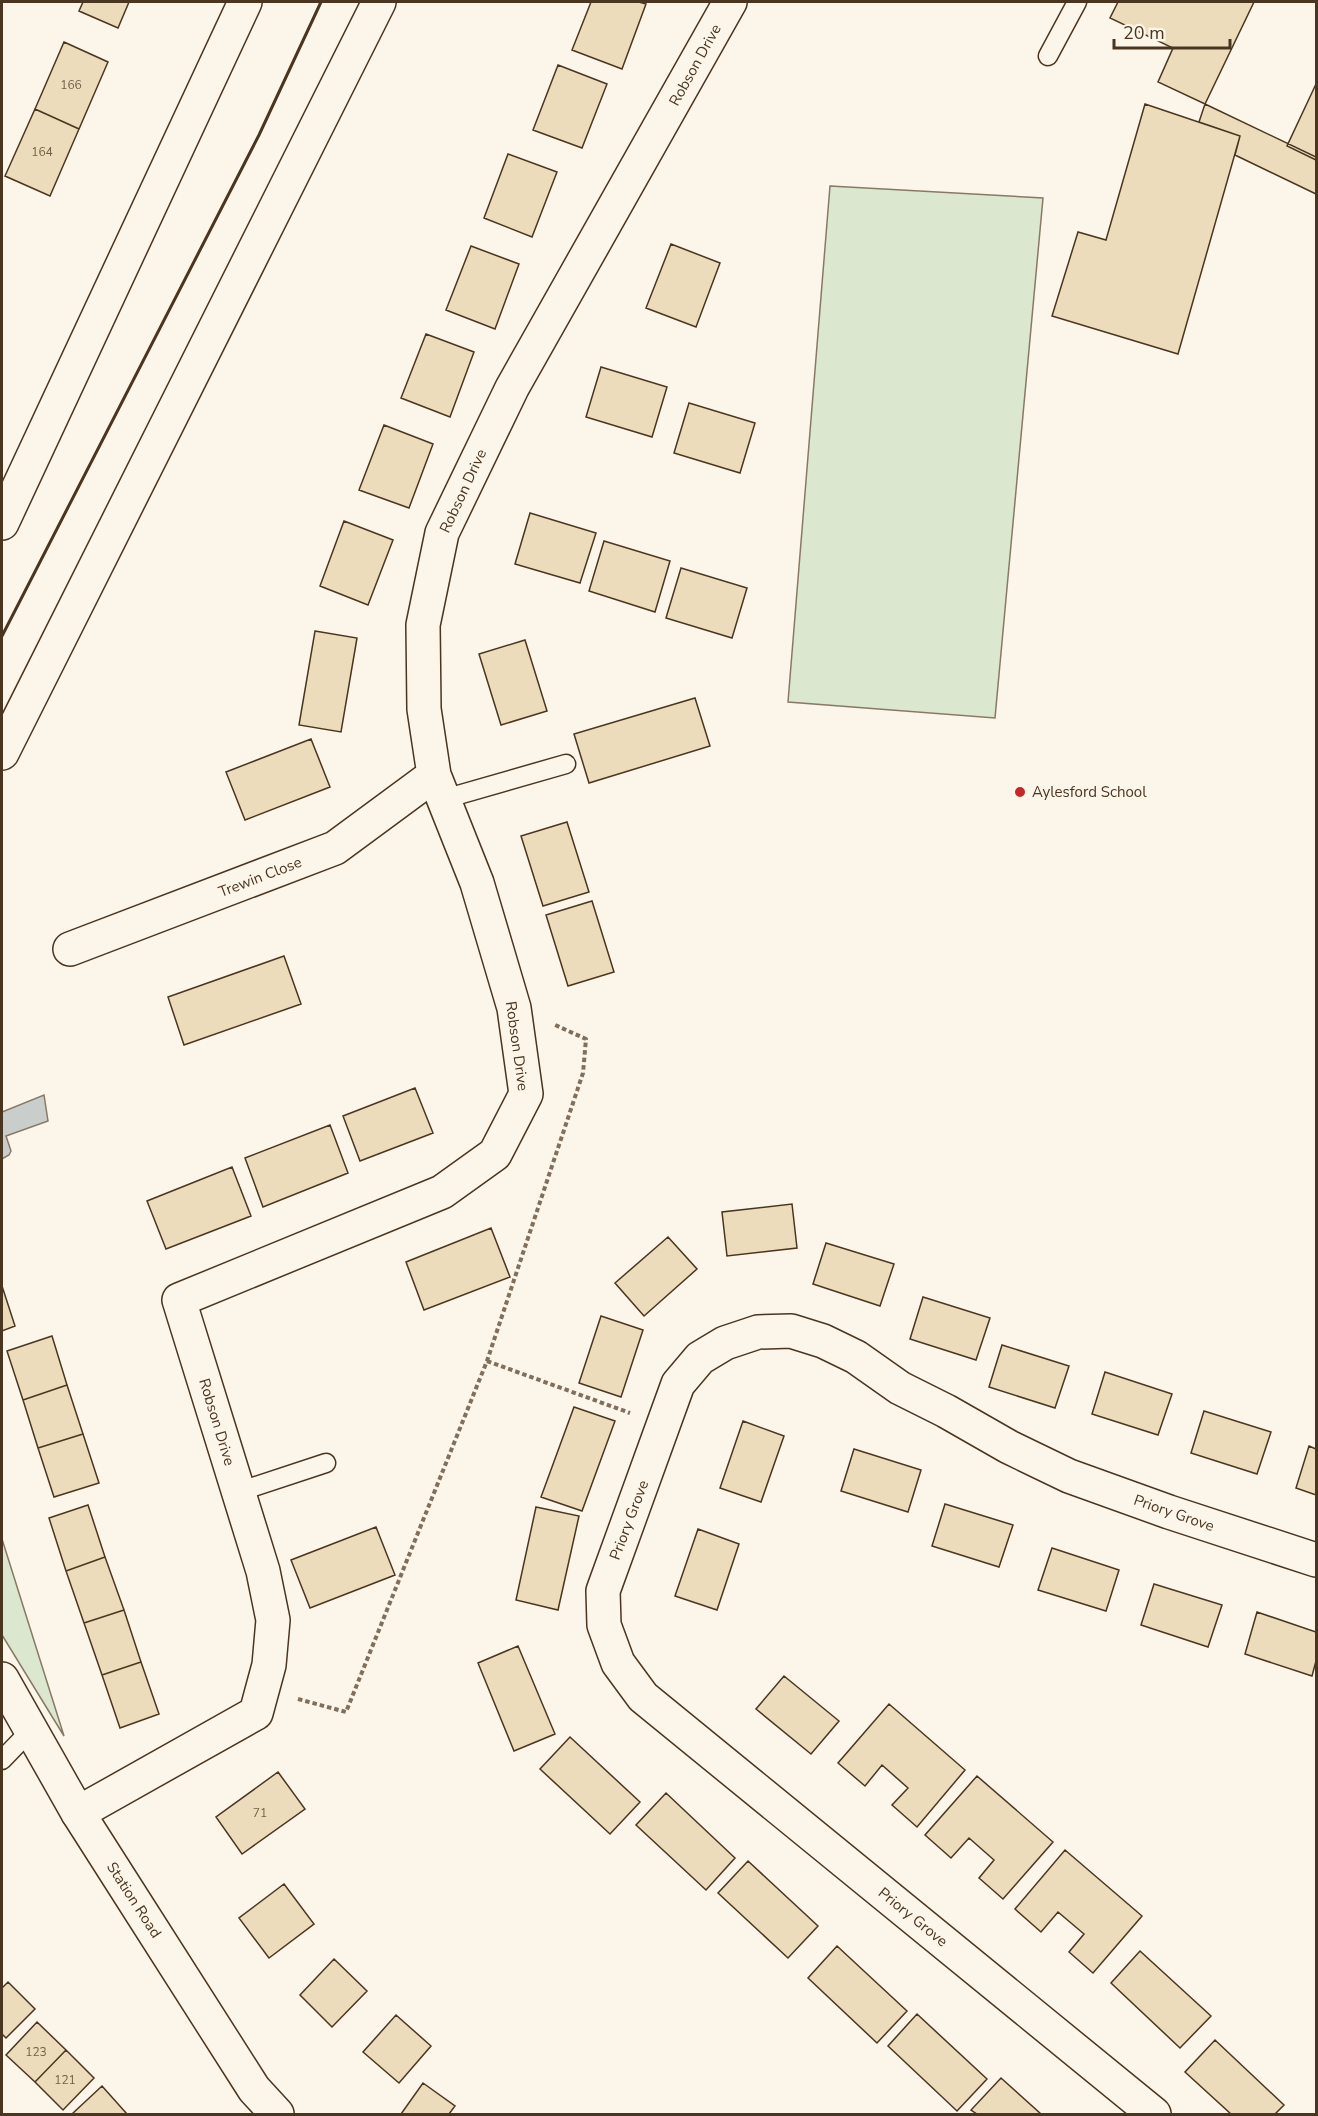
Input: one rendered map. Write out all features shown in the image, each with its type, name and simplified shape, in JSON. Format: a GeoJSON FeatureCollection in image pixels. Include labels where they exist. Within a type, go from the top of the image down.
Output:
{"type":"FeatureCollection","features":[{"type":"Feature","properties":{"kind":"main road"},"geometry":{"type":"LineString","coordinates":[[2,523],[245,2]]}},
{"type":"Feature","properties":{"kind":"main road"},"geometry":{"type":"LineString","coordinates":[[2,753],[380,2]]}},
{"type":"Feature","properties":{"kind":"main road","name":"Robson Drive"},"geometry":{"type":"LineString","coordinates":[[78,1812],[256,1713],[269,1665],[273,1620],[263,1571],[179,1300],[442,1192],[495,1154],[526,1094],[514,1008],[477,883],[439,787],[424,709],[423,625],[442,533],[512,388],[730,2]]}},
{"type":"Feature","properties":{"kind":"main road","name":"Trewin Close"},"geometry":{"type":"LineString","coordinates":[[70,949],[335,848],[439,787]]}},
{"type":"Feature","properties":{"kind":"main road","name":"Priory Grove"},"geometry":{"type":"LineString","coordinates":[[1154,2115],[643,1697],[618,1663],[604,1625],[603,1591],[618,1544],[678,1384],[699,1358],[725,1343],[758,1332],[791,1331],[823,1341],[856,1357],[900,1388],[1009,1447],[1069,1476],[1169,1512],[1317,1560]]}},
{"type":"Feature","properties":{"kind":"main road","name":"Station Road"},"geometry":{"type":"LineString","coordinates":[[2,1680],[78,1812],[254,2089],[277,2115]]}},
{"type":"Feature","properties":{"kind":"lane"},"geometry":{"type":"LineString","coordinates":[[1048,56],[1077,2]]}},
{"type":"Feature","properties":{"kind":"lane"},"geometry":{"type":"LineString","coordinates":[[439,787],[566,764]]}},
{"type":"Feature","properties":{"kind":"lane"},"geometry":{"type":"LineString","coordinates":[[238,1492],[326,1463]]}},
{"type":"Feature","properties":{"kind":"lane"},"geometry":{"type":"LineString","coordinates":[[2,1760],[30,1731]]}},
{"type":"Feature","properties":{"kind":"path"},"geometry":{"type":"LineString","coordinates":[[262,1689],[346,1712],[487,1361],[584,1073],[586,1039],[514,1008]]}},
{"type":"Feature","properties":{"kind":"path"},"geometry":{"type":"LineString","coordinates":[[487,1361],[664,1426]]}},
{"type":"Feature","properties":{"kind":"green space"},"geometry":{"type":"Polygon","coordinates":[[[830,186],[1043,198],[995,718],[788,702],[830,186]]]}},
{"type":"Feature","properties":{"kind":"green space"},"geometry":{"type":"Polygon","coordinates":[[[2,1539],[64,1736],[2,1635],[2,1539]]]}},
{"type":"Feature","properties":{"kind":"shaded area"},"geometry":{"type":"Polygon","coordinates":[[[44,1095],[48,1121],[6,1136],[11,1151],[2,1159],[2,1112],[44,1095]]]}},
{"type":"Feature","properties":{"kind":"building"},"geometry":{"type":"Polygon","coordinates":[[[83,2],[129,2],[118,28],[79,11],[83,2]]]}},
{"type":"Feature","properties":{"kind":"building"},"geometry":{"type":"Polygon","coordinates":[[[591,2],[646,4],[622,69],[572,50],[591,2]]]}},
{"type":"Feature","properties":{"kind":"building"},"geometry":{"type":"Polygon","coordinates":[[[1118,2],[1254,2],[1205,104],[1158,82],[1173,48],[1110,18],[1118,2]]]}},
{"type":"Feature","properties":{"kind":"building"},"geometry":{"type":"Polygon","coordinates":[[[64,42],[108,62],[79,129],[35,109],[64,42]]]}},
{"type":"Feature","properties":{"kind":"building"},"geometry":{"type":"Polygon","coordinates":[[[558,65],[607,84],[582,148],[533,130],[558,65]]]}},
{"type":"Feature","properties":{"kind":"building"},"geometry":{"type":"Polygon","coordinates":[[[1316,84],[1316,160],[1287,146],[1316,84]]]}},
{"type":"Feature","properties":{"kind":"building"},"geometry":{"type":"Polygon","coordinates":[[[1145,104],[1240,136],[1178,354],[1052,316],[1078,232],[1106,240],[1145,104]]]}},
{"type":"Feature","properties":{"kind":"building"},"geometry":{"type":"Polygon","coordinates":[[[1205,104],[1316,157],[1316,194],[1235,155],[1240,136],[1199,122],[1205,104]]]}},
{"type":"Feature","properties":{"kind":"building"},"geometry":{"type":"Polygon","coordinates":[[[35,109],[79,129],[50,196],[5,176],[35,109]]]}},
{"type":"Feature","properties":{"kind":"building"},"geometry":{"type":"Polygon","coordinates":[[[508,154],[557,172],[532,237],[484,218],[508,154]]]}},
{"type":"Feature","properties":{"kind":"building"},"geometry":{"type":"Polygon","coordinates":[[[671,244],[720,263],[696,327],[646,308],[671,244]]]}},
{"type":"Feature","properties":{"kind":"building"},"geometry":{"type":"Polygon","coordinates":[[[471,246],[519,264],[495,329],[446,310],[471,246]]]}},
{"type":"Feature","properties":{"kind":"building"},"geometry":{"type":"Polygon","coordinates":[[[426,334],[474,352],[450,417],[401,398],[426,334]]]}},
{"type":"Feature","properties":{"kind":"building"},"geometry":{"type":"Polygon","coordinates":[[[601,367],[667,387],[652,437],[586,417],[601,367]]]}},
{"type":"Feature","properties":{"kind":"building"},"geometry":{"type":"Polygon","coordinates":[[[689,403],[755,423],[740,473],[674,453],[689,403]]]}},
{"type":"Feature","properties":{"kind":"building"},"geometry":{"type":"Polygon","coordinates":[[[384,425],[433,444],[409,508],[359,490],[384,425]]]}},
{"type":"Feature","properties":{"kind":"building"},"geometry":{"type":"Polygon","coordinates":[[[530,513],[596,533],[580,583],[515,564],[530,513]]]}},
{"type":"Feature","properties":{"kind":"building"},"geometry":{"type":"Polygon","coordinates":[[[344,521],[393,540],[368,605],[320,586],[344,521]]]}},
{"type":"Feature","properties":{"kind":"building"},"geometry":{"type":"Polygon","coordinates":[[[604,541],[670,561],[655,612],[589,591],[604,541]]]}},
{"type":"Feature","properties":{"kind":"building"},"geometry":{"type":"Polygon","coordinates":[[[681,568],[747,588],[732,638],[666,618],[681,568]]]}},
{"type":"Feature","properties":{"kind":"building"},"geometry":{"type":"Polygon","coordinates":[[[315,631],[357,638],[341,732],[299,725],[315,631]]]}},
{"type":"Feature","properties":{"kind":"building"},"geometry":{"type":"Polygon","coordinates":[[[525,640],[547,711],[501,725],[479,654],[525,640]]]}},
{"type":"Feature","properties":{"kind":"building"},"geometry":{"type":"Polygon","coordinates":[[[695,698],[710,746],[589,783],[574,734],[695,698]]]}},
{"type":"Feature","properties":{"kind":"building"},"geometry":{"type":"Polygon","coordinates":[[[311,739],[330,787],[245,820],[226,772],[311,739]]]}},
{"type":"Feature","properties":{"kind":"building"},"geometry":{"type":"Polygon","coordinates":[[[567,822],[589,892],[543,906],[521,836],[567,822]]]}},
{"type":"Feature","properties":{"kind":"building"},"geometry":{"type":"Polygon","coordinates":[[[592,901],[614,972],[568,986],[546,915],[592,901]]]}},
{"type":"Feature","properties":{"kind":"building"},"geometry":{"type":"Polygon","coordinates":[[[284,956],[301,1004],[184,1045],[168,997],[284,956]]]}},
{"type":"Feature","properties":{"kind":"building"},"geometry":{"type":"Polygon","coordinates":[[[415,1088],[433,1133],[360,1161],[343,1116],[415,1088]]]}},
{"type":"Feature","properties":{"kind":"building"},"geometry":{"type":"Polygon","coordinates":[[[330,1125],[348,1173],[263,1207],[245,1158],[330,1125]]]}},
{"type":"Feature","properties":{"kind":"building"},"geometry":{"type":"Polygon","coordinates":[[[232,1167],[251,1216],[166,1249],[147,1201],[232,1167]]]}},
{"type":"Feature","properties":{"kind":"building"},"geometry":{"type":"Polygon","coordinates":[[[792,1204],[797,1248],[727,1256],[722,1212],[792,1204]]]}},
{"type":"Feature","properties":{"kind":"building"},"geometry":{"type":"Polygon","coordinates":[[[491,1228],[510,1277],[424,1310],[406,1262],[491,1228]]]}},
{"type":"Feature","properties":{"kind":"building"},"geometry":{"type":"Polygon","coordinates":[[[668,1237],[697,1269],[644,1316],[615,1283],[668,1237]]]}},
{"type":"Feature","properties":{"kind":"building"},"geometry":{"type":"Polygon","coordinates":[[[826,1243],[894,1264],[880,1306],[813,1284],[826,1243]]]}},
{"type":"Feature","properties":{"kind":"building"},"geometry":{"type":"Polygon","coordinates":[[[2,1286],[15,1326],[2,1331],[2,1286]]]}},
{"type":"Feature","properties":{"kind":"building"},"geometry":{"type":"Polygon","coordinates":[[[923,1297],[990,1318],[976,1360],[910,1339],[923,1297]]]}},
{"type":"Feature","properties":{"kind":"building"},"geometry":{"type":"Polygon","coordinates":[[[601,1316],[643,1330],[621,1397],[579,1383],[601,1316]]]}},
{"type":"Feature","properties":{"kind":"building"},"geometry":{"type":"Polygon","coordinates":[[[52,1336],[67,1385],[23,1400],[7,1351],[52,1336]]]}},
{"type":"Feature","properties":{"kind":"building"},"geometry":{"type":"Polygon","coordinates":[[[1002,1345],[1069,1366],[1055,1408],[989,1387],[1002,1345]]]}},
{"type":"Feature","properties":{"kind":"building"},"geometry":{"type":"Polygon","coordinates":[[[1105,1372],[1172,1394],[1158,1435],[1092,1414],[1105,1372]]]}},
{"type":"Feature","properties":{"kind":"building"},"geometry":{"type":"Polygon","coordinates":[[[67,1385],[83,1434],[38,1448],[23,1400],[67,1385]]]}},
{"type":"Feature","properties":{"kind":"building"},"geometry":{"type":"Polygon","coordinates":[[[574,1407],[615,1421],[582,1511],[541,1497],[574,1407]]]}},
{"type":"Feature","properties":{"kind":"building"},"geometry":{"type":"Polygon","coordinates":[[[1204,1411],[1271,1432],[1257,1474],[1191,1453],[1204,1411]]]}},
{"type":"Feature","properties":{"kind":"building"},"geometry":{"type":"Polygon","coordinates":[[[743,1421],[784,1436],[761,1502],[720,1488],[743,1421]]]}},
{"type":"Feature","properties":{"kind":"building"},"geometry":{"type":"Polygon","coordinates":[[[83,1434],[99,1483],[54,1497],[38,1448],[83,1434]]]}},
{"type":"Feature","properties":{"kind":"building"},"geometry":{"type":"Polygon","coordinates":[[[1309,1446],[1316,1449],[1316,1495],[1296,1488],[1309,1446]]]}},
{"type":"Feature","properties":{"kind":"building"},"geometry":{"type":"Polygon","coordinates":[[[854,1449],[921,1470],[908,1512],[841,1491],[854,1449]]]}},
{"type":"Feature","properties":{"kind":"building"},"geometry":{"type":"Polygon","coordinates":[[[945,1504],[1013,1525],[999,1567],[932,1546],[945,1504]]]}},
{"type":"Feature","properties":{"kind":"building"},"geometry":{"type":"Polygon","coordinates":[[[88,1505],[105,1557],[66,1571],[49,1518],[88,1505]]]}},
{"type":"Feature","properties":{"kind":"building"},"geometry":{"type":"Polygon","coordinates":[[[536,1507],[579,1516],[558,1610],[516,1600],[536,1507]]]}},
{"type":"Feature","properties":{"kind":"building"},"geometry":{"type":"Polygon","coordinates":[[[376,1527],[395,1575],[310,1608],[291,1560],[376,1527]]]}},
{"type":"Feature","properties":{"kind":"building"},"geometry":{"type":"Polygon","coordinates":[[[698,1529],[739,1544],[717,1610],[675,1596],[698,1529]]]}},
{"type":"Feature","properties":{"kind":"building"},"geometry":{"type":"Polygon","coordinates":[[[1052,1548],[1119,1570],[1106,1611],[1038,1590],[1052,1548]]]}},
{"type":"Feature","properties":{"kind":"building"},"geometry":{"type":"Polygon","coordinates":[[[105,1557],[124,1610],[84,1623],[66,1571],[105,1557]]]}},
{"type":"Feature","properties":{"kind":"building"},"geometry":{"type":"Polygon","coordinates":[[[1154,1584],[1222,1605],[1208,1647],[1141,1625],[1154,1584]]]}},
{"type":"Feature","properties":{"kind":"building"},"geometry":{"type":"Polygon","coordinates":[[[124,1610],[141,1662],[102,1675],[84,1623],[124,1610]]]}},
{"type":"Feature","properties":{"kind":"building"},"geometry":{"type":"Polygon","coordinates":[[[1257,1612],[1316,1632],[1316,1661],[1312,1676],[1245,1654],[1257,1612]]]}},
{"type":"Feature","properties":{"kind":"building"},"geometry":{"type":"Polygon","coordinates":[[[518,1646],[555,1734],[514,1751],[478,1663],[518,1646]]]}},
{"type":"Feature","properties":{"kind":"building"},"geometry":{"type":"Polygon","coordinates":[[[141,1662],[159,1714],[120,1728],[102,1675],[141,1662]]]}},
{"type":"Feature","properties":{"kind":"building"},"geometry":{"type":"Polygon","coordinates":[[[784,1676],[839,1721],[811,1754],[756,1709],[784,1676]]]}},
{"type":"Feature","properties":{"kind":"building"},"geometry":{"type":"Polygon","coordinates":[[[889,1704],[965,1770],[917,1827],[892,1805],[908,1788],[882,1765],[865,1786],[838,1763],[889,1704]]]}},
{"type":"Feature","properties":{"kind":"building"},"geometry":{"type":"Polygon","coordinates":[[[570,1737],[640,1802],[610,1834],[540,1769],[570,1737]]]}},
{"type":"Feature","properties":{"kind":"building"},"geometry":{"type":"Polygon","coordinates":[[[278,1772],[305,1809],[242,1854],[216,1817],[278,1772]]]}},
{"type":"Feature","properties":{"kind":"building"},"geometry":{"type":"Polygon","coordinates":[[[977,1776],[1053,1842],[1003,1899],[979,1878],[994,1860],[969,1838],[951,1858],[925,1835],[977,1776]]]}},
{"type":"Feature","properties":{"kind":"building"},"geometry":{"type":"Polygon","coordinates":[[[666,1793],[735,1858],[706,1890],[636,1825],[666,1793]]]}},
{"type":"Feature","properties":{"kind":"building"},"geometry":{"type":"Polygon","coordinates":[[[1065,1850],[1142,1916],[1093,1973],[1069,1952],[1084,1934],[1058,1912],[1041,1932],[1015,1909],[1065,1850]]]}},
{"type":"Feature","properties":{"kind":"building"},"geometry":{"type":"Polygon","coordinates":[[[748,1861],[818,1926],[788,1958],[718,1893],[748,1861]]]}},
{"type":"Feature","properties":{"kind":"building"},"geometry":{"type":"Polygon","coordinates":[[[284,1884],[314,1924],[269,1958],[239,1918],[284,1884]]]}},
{"type":"Feature","properties":{"kind":"building"},"geometry":{"type":"Polygon","coordinates":[[[837,1946],[907,2011],[877,2043],[808,1978],[837,1946]]]}},
{"type":"Feature","properties":{"kind":"building"},"geometry":{"type":"Polygon","coordinates":[[[1140,1951],[1211,2016],[1180,2048],[1111,1983],[1140,1951]]]}},
{"type":"Feature","properties":{"kind":"building"},"geometry":{"type":"Polygon","coordinates":[[[334,1959],[367,1991],[332,2027],[300,1995],[334,1959]]]}},
{"type":"Feature","properties":{"kind":"building"},"geometry":{"type":"Polygon","coordinates":[[[8,1982],[35,2009],[6,2038],[2,2034],[2,1988],[8,1982]]]}},
{"type":"Feature","properties":{"kind":"building"},"geometry":{"type":"Polygon","coordinates":[[[917,2014],[987,2079],[957,2111],[888,2046],[917,2014]]]}},
{"type":"Feature","properties":{"kind":"building"},"geometry":{"type":"Polygon","coordinates":[[[396,2015],[431,2046],[399,2083],[363,2052],[396,2015]]]}},
{"type":"Feature","properties":{"kind":"building"},"geometry":{"type":"Polygon","coordinates":[[[37,2022],[66,2050],[35,2082],[6,2055],[37,2022]]]}},
{"type":"Feature","properties":{"kind":"building"},"geometry":{"type":"Polygon","coordinates":[[[1215,2040],[1284,2105],[1275,2114],[1231,2114],[1185,2072],[1215,2040]]]}},
{"type":"Feature","properties":{"kind":"building"},"geometry":{"type":"Polygon","coordinates":[[[66,2050],[94,2078],[63,2110],[35,2082],[66,2050]]]}},
{"type":"Feature","properties":{"kind":"building"},"geometry":{"type":"Polygon","coordinates":[[[1001,2078],[1041,2114],[977,2114],[971,2110],[1001,2078]]]}},
{"type":"Feature","properties":{"kind":"building"},"geometry":{"type":"Polygon","coordinates":[[[423,2083],[455,2106],[449,2114],[401,2114],[423,2083]]]}},
{"type":"Feature","properties":{"kind":"building"},"geometry":{"type":"Polygon","coordinates":[[[102,2086],[127,2114],[72,2114],[102,2086]]]}},
{"type":"Feature","properties":{"kind":"wall"},"geometry":{"type":"LineString","coordinates":[[2,636],[259,135],[321,2]]}},
{"type":"Feature","properties":{"kind":"place","name":"Aylesford School"},"geometry":{"type":"Point","coordinates":[1020,792]}}]}
